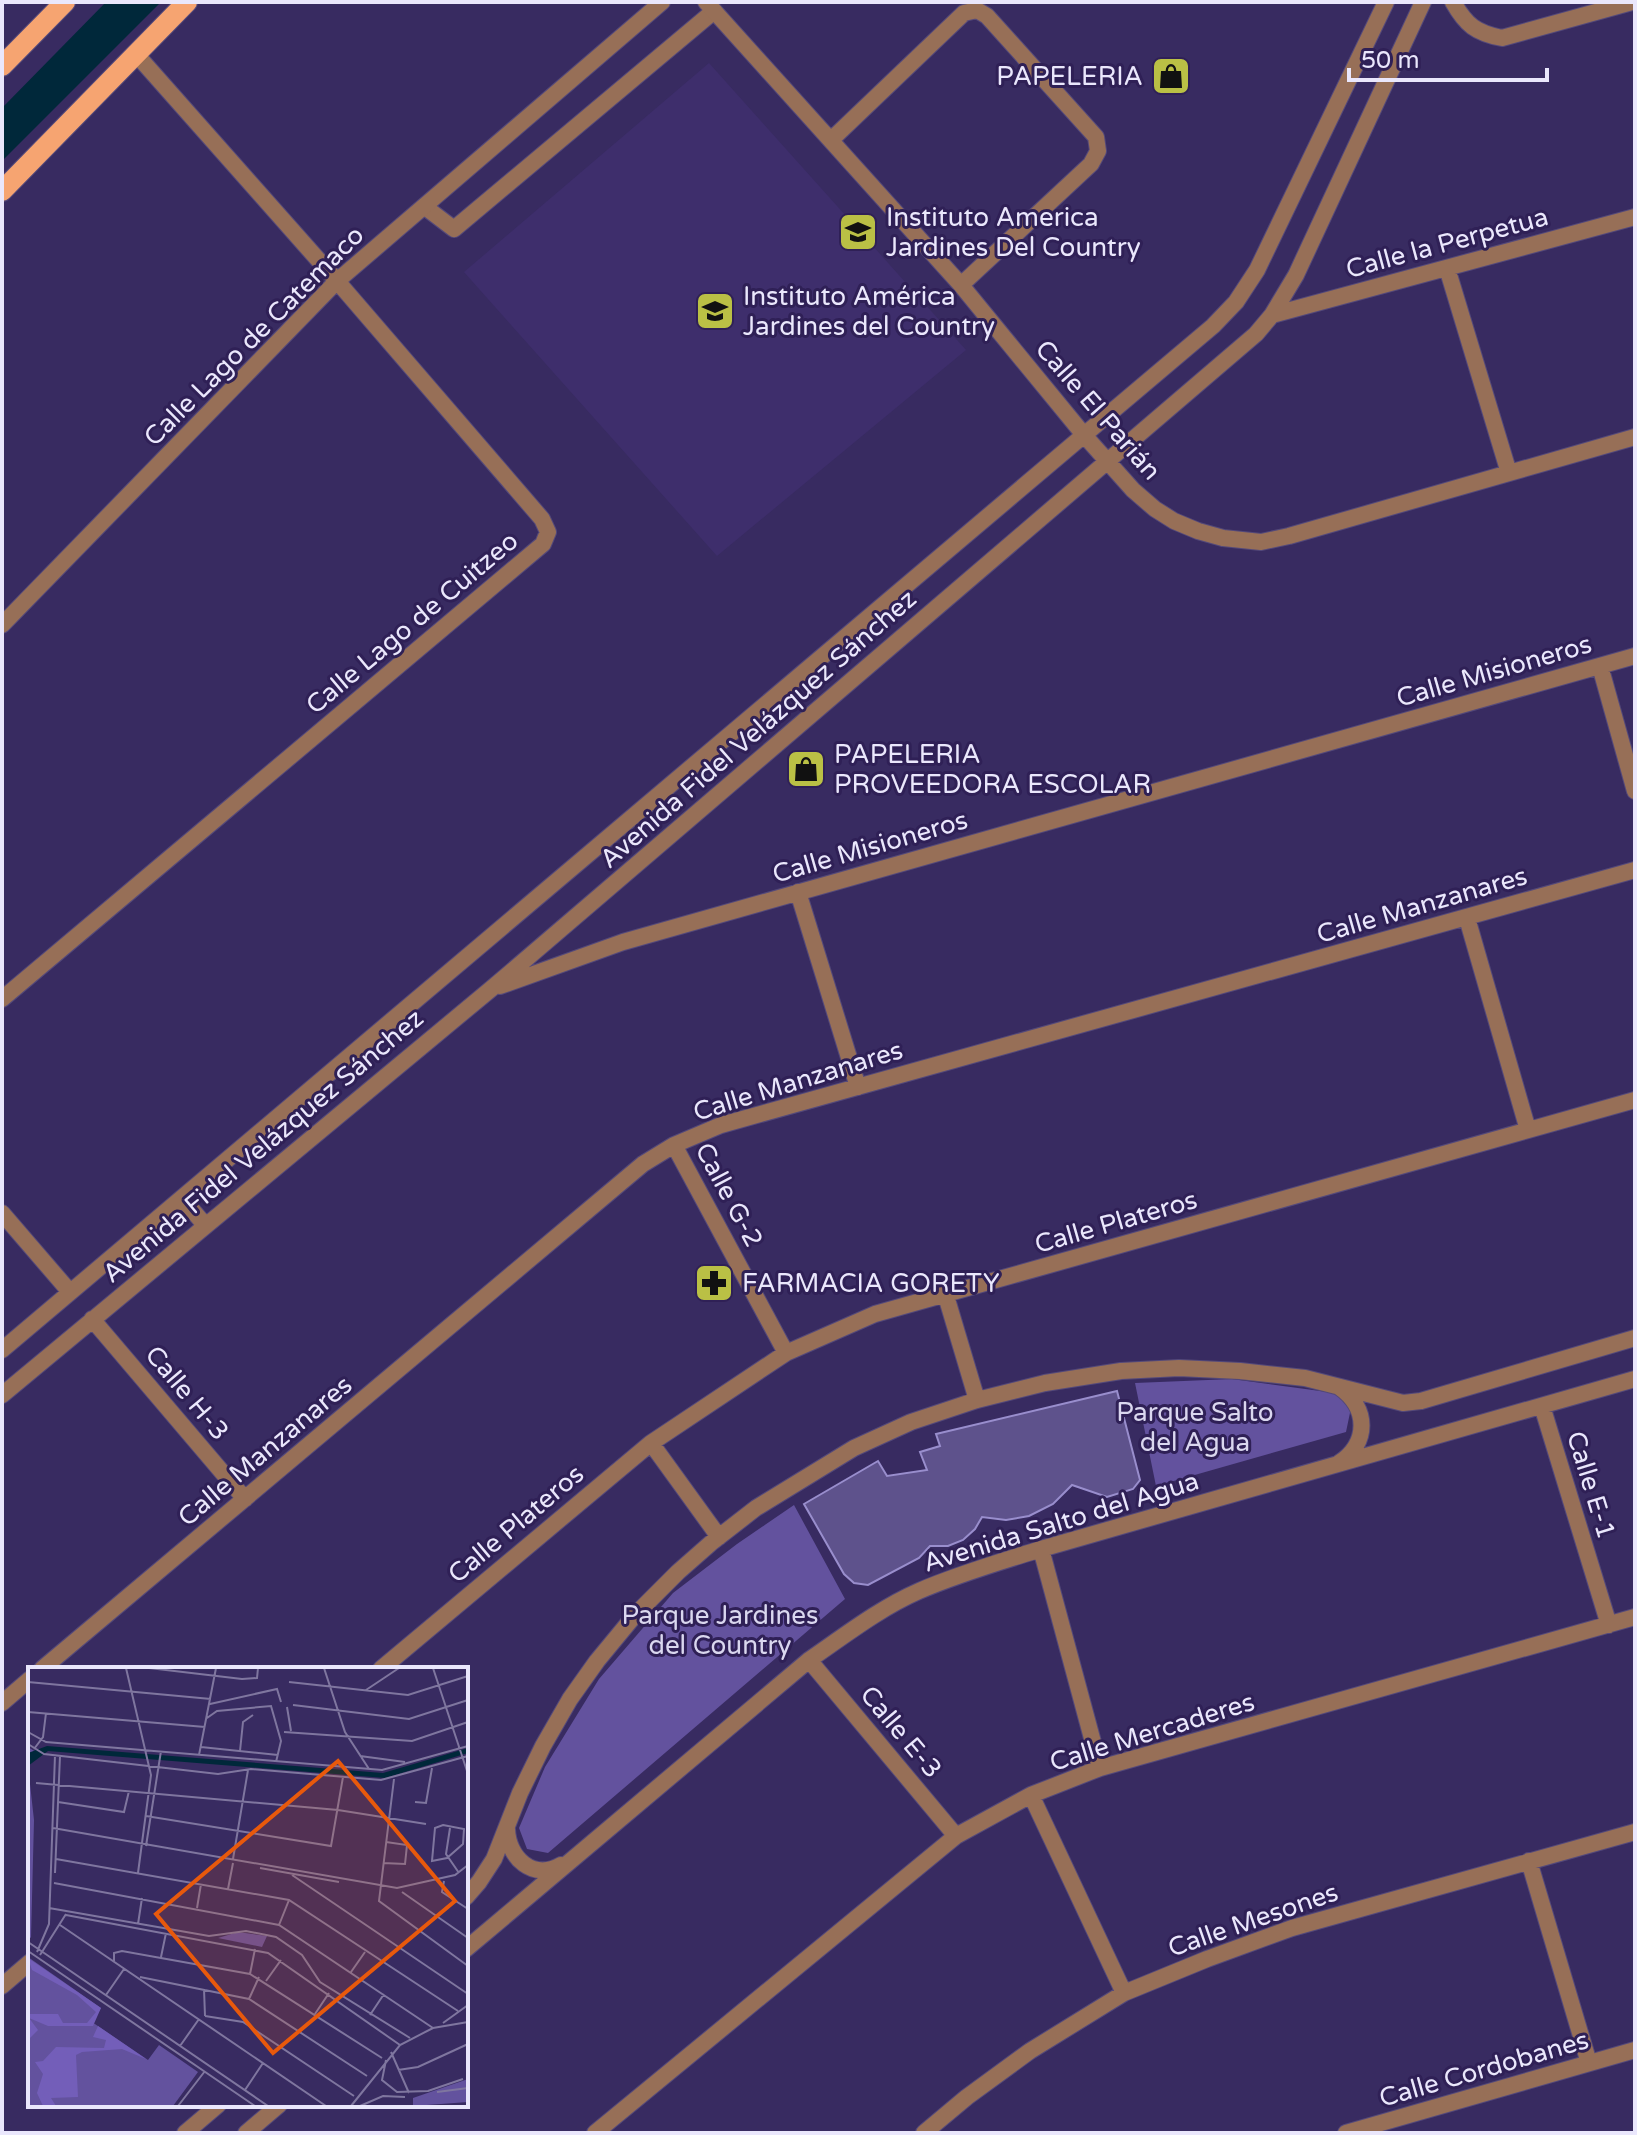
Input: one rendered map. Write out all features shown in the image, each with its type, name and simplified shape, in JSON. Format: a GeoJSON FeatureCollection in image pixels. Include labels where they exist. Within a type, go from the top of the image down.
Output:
{"type":"FeatureCollection","features":[{"type":"Feature","properties":{"kind":"main road"},"geometry":{"type":"LineString","coordinates":[[2,66],[65,2]]}},
{"type":"Feature","properties":{"kind":"main road"},"geometry":{"type":"LineString","coordinates":[[2,191],[187,2]]}},
{"type":"Feature","properties":{"kind":"street","name":"Calle Lago de Catemaco"},"geometry":{"type":"LineString","coordinates":[[2,625],[337,281],[662,2]]}},
{"type":"Feature","properties":{"kind":"street","name":"Avenida Fidel Velázquez Sánchez"},"geometry":{"type":"LineString","coordinates":[[2,1350],[1213,326],[1236,302],[1257,270],[1386,2]]}},
{"type":"Feature","properties":{"kind":"street","name":"Avenida Fidel Velázquez Sánchez"},"geometry":{"type":"LineString","coordinates":[[2,1395],[491,989],[1256,334],[1272,315],[1296,275],[1423,2]]}},
{"type":"Feature","properties":{"kind":"street"},"geometry":{"type":"LineString","coordinates":[[1453,2],[1463,20],[1482,34],[1502,38],[1632,2]]}},
{"type":"Feature","properties":{"kind":"street"},"geometry":{"type":"LineString","coordinates":[[425,207],[454,229],[710,7]]}},
{"type":"Feature","properties":{"kind":"street","name":"Calle El Parián"},"geometry":{"type":"LineString","coordinates":[[710,7],[961,285],[1133,490],[1174,521],[1223,538],[1261,542],[1635,437]]}},
{"type":"Feature","properties":{"kind":"street"},"geometry":{"type":"LineString","coordinates":[[831,140],[964,13],[977,10],[987,16],[1096,137],[1098,151],[1091,164],[961,285]]}},
{"type":"Feature","properties":{"kind":"street","name":"Calle Lago de Cuitzeo"},"geometry":{"type":"LineString","coordinates":[[2,999],[543,544],[548,532],[542,519],[337,281],[136,54]]}},
{"type":"Feature","properties":{"kind":"street","name":"Calle la Perpetua"},"geometry":{"type":"LineString","coordinates":[[1272,315],[1635,217]]}},
{"type":"Feature","properties":{"kind":"street"},"geometry":{"type":"LineString","coordinates":[[1447,268],[1509,473]]}},
{"type":"Feature","properties":{"kind":"street","name":"Calle Misioneros"},"geometry":{"type":"LineString","coordinates":[[491,989],[623,942],[1635,656]]}},
{"type":"Feature","properties":{"kind":"street"},"geometry":{"type":"LineString","coordinates":[[1600,666],[1635,791]]}},
{"type":"Feature","properties":{"kind":"street","name":"Calle Manzanares"},"geometry":{"type":"LineString","coordinates":[[62,1663],[245,1499],[643,1164],[674,1145],[721,1125],[1635,870]]}},
{"type":"Feature","properties":{"kind":"street"},"geometry":{"type":"LineString","coordinates":[[798,892],[858,1087]]}},
{"type":"Feature","properties":{"kind":"street"},"geometry":{"type":"LineString","coordinates":[[1467,918],[1528,1130]]}},
{"type":"Feature","properties":{"kind":"street","name":"Calle Plateros"},"geometry":{"type":"LineString","coordinates":[[383,1667],[651,1443],[786,1353],[875,1314],[1635,1100]]}},
{"type":"Feature","properties":{"kind":"street","name":"Calle G-2"},"geometry":{"type":"LineString","coordinates":[[674,1145],[786,1353]]}},
{"type":"Feature","properties":{"kind":"street"},"geometry":{"type":"LineString","coordinates":[[182,1198],[205,1225]]}},
{"type":"Feature","properties":{"kind":"street"},"geometry":{"type":"LineString","coordinates":[[2,1213],[70,1292]]}},
{"type":"Feature","properties":{"kind":"street"},"geometry":{"type":"LineString","coordinates":[[946,1296],[977,1400]]}},
{"type":"Feature","properties":{"kind":"street","name":"Calle H-3"},"geometry":{"type":"LineString","coordinates":[[92,1319],[245,1499]]}},
{"type":"Feature","properties":{"kind":"street"},"geometry":{"type":"LineString","coordinates":[[468,1895],[494,1859],[520,1793],[570,1699],[635,1615],[678,1572],[756,1508],[854,1448],[911,1422],[977,1400],[1045,1383],[1121,1371],[1179,1368],[1305,1378],[1403,1403],[1421,1401],[1635,1338]]}},
{"type":"Feature","properties":{"kind":"street","name":"Avenida Salto del Agua"},"geometry":{"type":"LineString","coordinates":[[468,1947],[809,1660],[867,1620],[916,1592],[1041,1549],[1635,1379]]}},
{"type":"Feature","properties":{"kind":"street"},"geometry":{"type":"LineString","coordinates":[[1331,1467],[1350,1455],[1361,1434],[1361,1422],[1354,1401],[1337,1386]]}},
{"type":"Feature","properties":{"kind":"street","name":"Calle E-1"},"geometry":{"type":"LineString","coordinates":[[1542,1406],[1609,1625]]}},
{"type":"Feature","properties":{"kind":"street"},"geometry":{"type":"LineString","coordinates":[[651,1443],[719,1537]]}},
{"type":"Feature","properties":{"kind":"street"},"geometry":{"type":"LineString","coordinates":[[1041,1549],[1100,1768]]}},
{"type":"Feature","properties":{"kind":"street","name":"Calle Mercaderes"},"geometry":{"type":"LineString","coordinates":[[595,2133],[956,1836],[1031,1795],[1100,1768],[1635,1617]]}},
{"type":"Feature","properties":{"kind":"street","name":"Calle E-3"},"geometry":{"type":"LineString","coordinates":[[809,1660],[956,1836]]}},
{"type":"Feature","properties":{"kind":"street"},"geometry":{"type":"LineString","coordinates":[[2,1703],[28,1681]]}},
{"type":"Feature","properties":{"kind":"street"},"geometry":{"type":"LineString","coordinates":[[1031,1795],[1124,1993]]}},
{"type":"Feature","properties":{"kind":"street"},"geometry":{"type":"LineString","coordinates":[[507,1827],[511,1849],[525,1865],[545,1871],[574,1858]]}},
{"type":"Feature","properties":{"kind":"street","name":"Calle Mesones"},"geometry":{"type":"LineString","coordinates":[[924,2133],[1030,2051],[1124,1993],[1292,1928],[1635,1832]]}},
{"type":"Feature","properties":{"kind":"street"},"geometry":{"type":"LineString","coordinates":[[1529,1861],[1589,2063]]}},
{"type":"Feature","properties":{"kind":"street"},"geometry":{"type":"LineString","coordinates":[[2,1986],[28,1964]]}},
{"type":"Feature","properties":{"kind":"street","name":"Calle Cordobanes"},"geometry":{"type":"LineString","coordinates":[[1346,2133],[1635,2050]]}},
{"type":"Feature","properties":{"kind":"street"},"geometry":{"type":"LineString","coordinates":[[185,2133],[216,2107]]}},
{"type":"Feature","properties":{"kind":"street"},"geometry":{"type":"LineString","coordinates":[[246,2133],[274,2107]]}},
{"type":"Feature","properties":{"kind":"shaded area","name":"Instituto América Jardines del Country"},"geometry":{"type":"Polygon","coordinates":[[[709,63],[966,350],[717,556],[464,272],[709,63]]]}},
{"type":"Feature","properties":{"kind":"green space","name":"Parque Salto del Agua"},"geometry":{"type":"Polygon","coordinates":[[[1232,1379],[1335,1393],[1351,1408],[1346,1432],[1156,1486],[1135,1383],[1232,1379]]]}},
{"type":"Feature","properties":{"kind":"green space","name":"Parque Jardines del Country"},"geometry":{"type":"Polygon","coordinates":[[[794,1505],[845,1599],[548,1853],[527,1849],[519,1828],[545,1767],[599,1679],[673,1593],[794,1505]]]}},
{"type":"Feature","properties":{"kind":"water"},"geometry":{"type":"Polygon","coordinates":[[[106,2],[161,2],[2,161],[2,108],[106,2]]]}},
{"type":"Feature","properties":{"kind":"building"},"geometry":{"type":"Polygon","coordinates":[[[1117,1391],[1140,1480],[1133,1489],[1107,1497],[1072,1485],[1053,1504],[1029,1516],[1006,1520],[982,1517],[963,1540],[948,1546],[930,1546],[919,1558],[868,1585],[854,1583],[844,1574],[804,1504],[878,1461],[887,1476],[927,1470],[920,1452],[940,1446],[936,1434],[1117,1391]]]}},
{"type":"Feature","properties":{"kind":"place","name":"PAPELERIA"},"geometry":{"type":"Point","coordinates":[1171,76]}},
{"type":"Feature","properties":{"kind":"place","name":"Instituto America Jardines Del Country"},"geometry":{"type":"Point","coordinates":[858,232]}},
{"type":"Feature","properties":{"kind":"place","name":"Instituto América Jardines del Country"},"geometry":{"type":"Point","coordinates":[715,311]}},
{"type":"Feature","properties":{"kind":"place","name":"PAPELERIA PROVEEDORA ESCOLAR"},"geometry":{"type":"Point","coordinates":[806,769]}},
{"type":"Feature","properties":{"kind":"place","name":"FARMACIA GORETY"},"geometry":{"type":"Point","coordinates":[714,1283]}}]}
